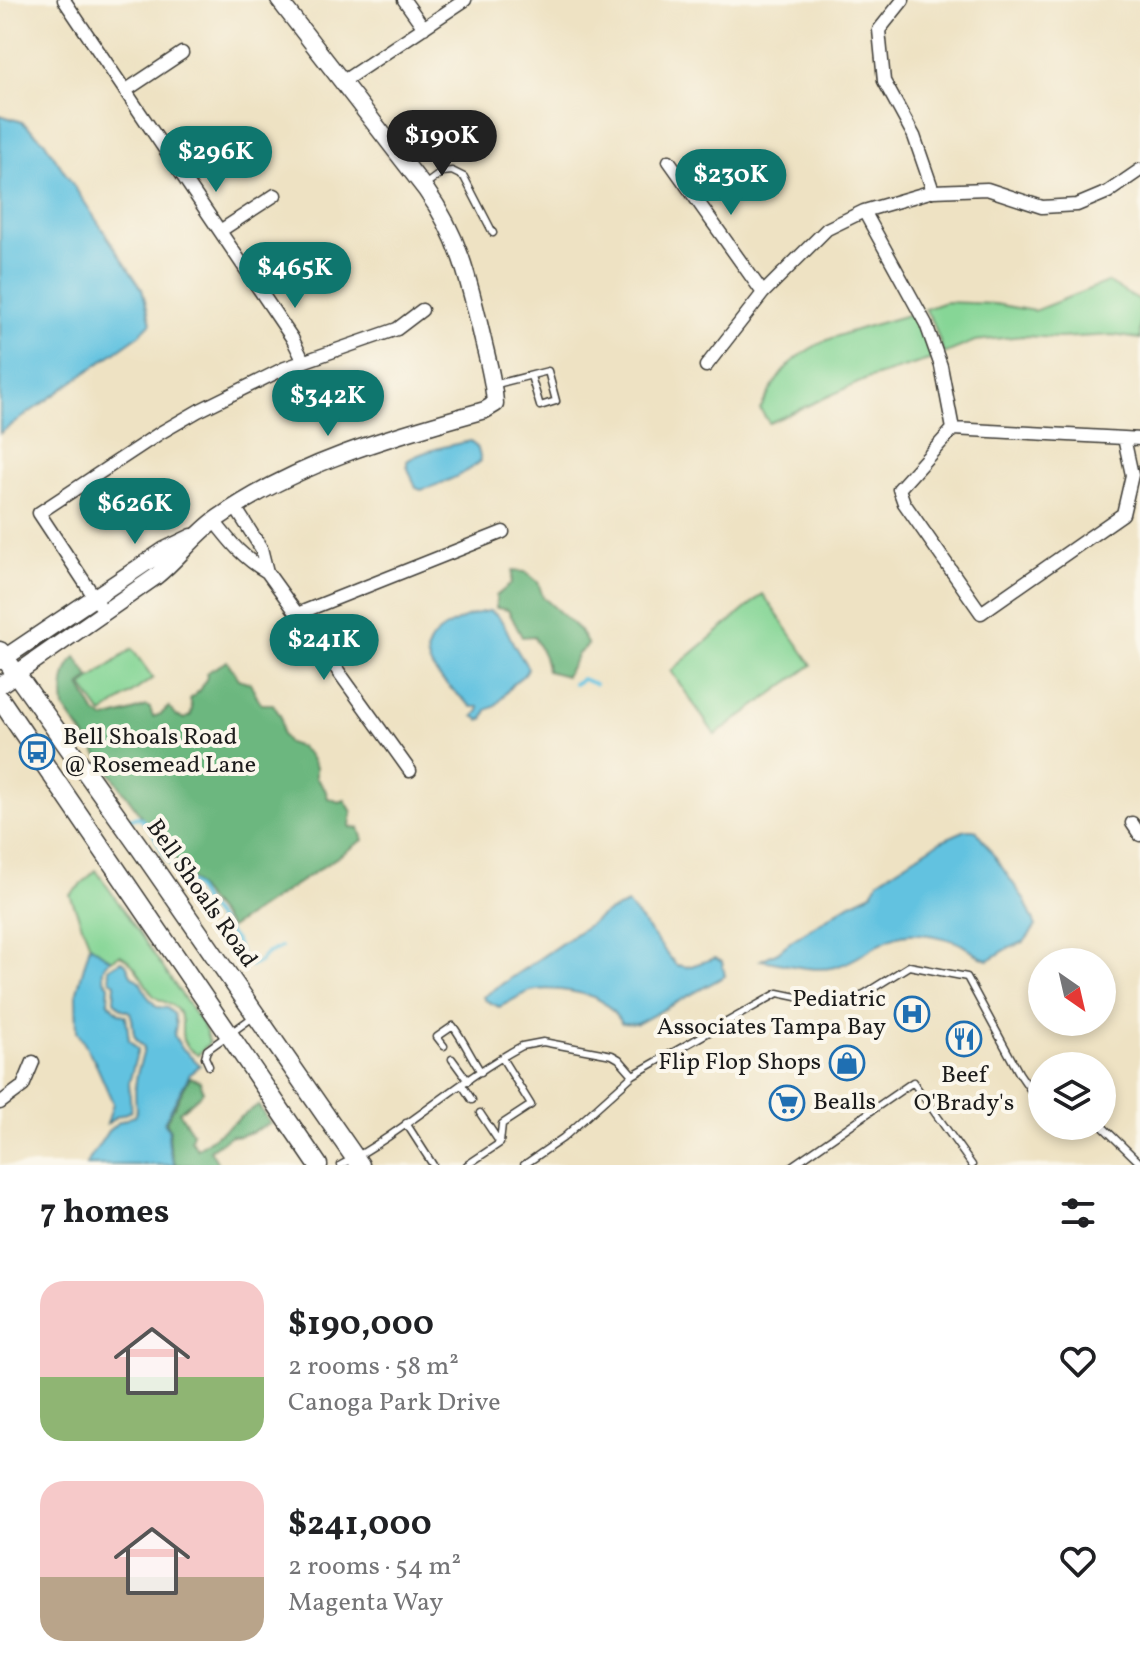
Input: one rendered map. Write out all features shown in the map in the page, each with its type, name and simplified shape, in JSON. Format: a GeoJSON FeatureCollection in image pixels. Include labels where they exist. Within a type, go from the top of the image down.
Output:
{"type":"FeatureCollection","features":[{"type":"Feature","properties":{"kind":"main road","name":"Bell Shoals Road"},"geometry":{"type":"LineString","coordinates":[[2,657],[256,1015],[352,1163]]}},
{"type":"Feature","properties":{"kind":"main road"},"geometry":{"type":"LineString","coordinates":[[0,699],[318,1165]]}},
{"type":"Feature","properties":{"kind":"street"},"geometry":{"type":"LineString","coordinates":[[64,0],[292,338],[303,360]]}},
{"type":"Feature","properties":{"kind":"street"},"geometry":{"type":"LineString","coordinates":[[0,685],[164,570],[197,535],[235,507],[280,482],[338,456],[423,426],[485,410],[495,404],[469,282],[447,222],[279,0]]}},
{"type":"Feature","properties":{"kind":"street"},"geometry":{"type":"LineString","coordinates":[[404,0],[424,28]]}},
{"type":"Feature","properties":{"kind":"street"},"geometry":{"type":"LineString","coordinates":[[342,82],[465,0]]}},
{"type":"Feature","properties":{"kind":"street"},"geometry":{"type":"LineString","coordinates":[[903,0],[879,30],[884,81],[914,136],[933,191]]}},
{"type":"Feature","properties":{"kind":"street"},"geometry":{"type":"LineString","coordinates":[[125,91],[182,53]]}},
{"type":"Feature","properties":{"kind":"street"},"geometry":{"type":"LineString","coordinates":[[669,161],[763,293]]}},
{"type":"Feature","properties":{"kind":"street"},"geometry":{"type":"LineString","coordinates":[[706,366],[763,293],[827,229],[864,211],[933,191],[987,189],[1042,207],[1077,205],[1108,192],[1140,170]]}},
{"type":"Feature","properties":{"kind":"street"},"geometry":{"type":"LineString","coordinates":[[220,231],[275,195]]}},
{"type":"Feature","properties":{"kind":"street"},"geometry":{"type":"LineString","coordinates":[[864,211],[926,324],[941,366],[953,429]]}},
{"type":"Feature","properties":{"kind":"street"},"geometry":{"type":"LineString","coordinates":[[105,613],[39,513],[185,418],[303,360],[397,329],[422,310]]}},
{"type":"Feature","properties":{"kind":"street"},"geometry":{"type":"LineString","coordinates":[[953,429],[899,489],[904,503],[981,613],[1123,514],[1132,475],[1124,438]]}},
{"type":"Feature","properties":{"kind":"street"},"geometry":{"type":"LineString","coordinates":[[953,429],[1140,439]]}},
{"type":"Feature","properties":{"kind":"street"},"geometry":{"type":"LineString","coordinates":[[235,507],[261,548],[267,572],[410,771]]}},
{"type":"Feature","properties":{"kind":"street"},"geometry":{"type":"LineString","coordinates":[[214,521],[237,551],[267,572]]}},
{"type":"Feature","properties":{"kind":"street"},"geometry":{"type":"LineString","coordinates":[[297,614],[503,532]]}},
{"type":"Feature","properties":{"kind":"street"},"geometry":{"type":"LineString","coordinates":[[2,657],[165,550],[197,535]]}},
{"type":"Feature","properties":{"kind":"street"},"geometry":{"type":"LineString","coordinates":[[1132,823],[1140,835]]}},
{"type":"Feature","properties":{"kind":"street"},"geometry":{"type":"LineString","coordinates":[[0,1103],[23,1086],[33,1062]]}},
{"type":"Feature","properties":{"kind":"lane"},"geometry":{"type":"LineString","coordinates":[[423,187],[442,172],[452,171],[464,177],[493,233]]}},
{"type":"Feature","properties":{"kind":"lane"},"geometry":{"type":"LineString","coordinates":[[493,385],[548,371],[556,401],[540,406],[531,376]]}},
{"type":"Feature","properties":{"kind":"lane"},"geometry":{"type":"LineString","coordinates":[[524,1165],[563,1138],[633,1075],[778,993],[835,1005],[864,994],[909,966],[967,977],[1028,1086]]}},
{"type":"Feature","properties":{"kind":"lane"},"geometry":{"type":"LineString","coordinates":[[209,1066],[205,1053],[211,1046],[256,1015]]}},
{"type":"Feature","properties":{"kind":"lane"},"geometry":{"type":"LineString","coordinates":[[444,1046],[437,1037],[453,1026],[481,1072]]}},
{"type":"Feature","properties":{"kind":"lane"},"geometry":{"type":"LineString","coordinates":[[352,1163],[522,1046],[552,1043],[612,1055],[633,1075]]}},
{"type":"Feature","properties":{"kind":"lane"},"geometry":{"type":"LineString","coordinates":[[500,1143],[502,1124],[531,1105],[502,1058]]}},
{"type":"Feature","properties":{"kind":"lane"},"geometry":{"type":"LineString","coordinates":[[452,1059],[472,1100]]}},
{"type":"Feature","properties":{"kind":"lane"},"geometry":{"type":"LineString","coordinates":[[793,1165],[913,1082],[972,1165]]}},
{"type":"Feature","properties":{"kind":"lane"},"geometry":{"type":"LineString","coordinates":[[480,1113],[500,1143]]}},
{"type":"Feature","properties":{"kind":"lane"},"geometry":{"type":"LineString","coordinates":[[406,1123],[433,1165]]}},
{"type":"Feature","properties":{"kind":"lane"},"geometry":{"type":"LineString","coordinates":[[1116,1140],[1140,1163]]}},
{"type":"Feature","properties":{"kind":"lane"},"geometry":{"type":"LineString","coordinates":[[467,1165],[500,1143]]}},
{"type":"Feature","properties":{"kind":"green space"},"geometry":{"type":"Polygon","coordinates":[[[1107,282],[1140,301],[1140,339],[1113,335],[1023,336],[975,341],[944,354],[925,309],[945,302],[995,304],[1034,311],[1107,282]]]}},
{"type":"Feature","properties":{"kind":"green space"},"geometry":{"type":"Polygon","coordinates":[[[913,313],[932,359],[867,379],[769,423],[760,409],[779,377],[807,351],[840,335],[913,313]]]}},
{"type":"Feature","properties":{"kind":"green space"},"geometry":{"type":"Polygon","coordinates":[[[513,571],[525,572],[538,582],[543,597],[579,630],[588,645],[578,654],[566,676],[547,671],[534,636],[522,637],[508,610],[496,608],[496,596],[511,584],[513,571]]]}},
{"type":"Feature","properties":{"kind":"green space"},"geometry":{"type":"Polygon","coordinates":[[[763,594],[812,665],[715,735],[671,671],[763,594]]]}},
{"type":"Feature","properties":{"kind":"green space"},"geometry":{"type":"Polygon","coordinates":[[[132,649],[153,678],[102,714],[82,686],[132,649]]]}},
{"type":"Feature","properties":{"kind":"green space"},"geometry":{"type":"Polygon","coordinates":[[[76,657],[90,678],[80,686],[96,714],[105,719],[146,706],[153,717],[169,707],[176,716],[185,719],[191,715],[190,699],[201,689],[206,673],[227,661],[239,679],[250,683],[261,704],[273,704],[281,717],[282,735],[288,743],[300,747],[309,755],[316,767],[316,778],[328,798],[339,802],[345,800],[352,812],[350,827],[359,828],[363,840],[230,928],[149,827],[64,708],[66,674],[76,657]]]}},
{"type":"Feature","properties":{"kind":"green space"},"geometry":{"type":"Polygon","coordinates":[[[96,870],[205,1029],[209,1043],[198,1055],[185,1044],[178,1011],[152,994],[125,958],[120,955],[111,960],[90,945],[70,895],[96,870]]]}},
{"type":"Feature","properties":{"kind":"green space"},"geometry":{"type":"Polygon","coordinates":[[[190,1077],[200,1081],[203,1091],[179,1112],[193,1133],[191,1140],[197,1149],[258,1105],[270,1123],[252,1132],[232,1135],[210,1150],[219,1165],[176,1165],[172,1156],[170,1129],[166,1122],[190,1077]]]}},
{"type":"Feature","properties":{"kind":"water"},"geometry":{"type":"Polygon","coordinates":[[[0,115],[22,122],[44,141],[142,289],[151,323],[138,336],[0,433],[0,115]]]}},
{"type":"Feature","properties":{"kind":"water"},"geometry":{"type":"Polygon","coordinates":[[[471,441],[478,449],[481,461],[445,482],[421,490],[416,488],[407,461],[429,451],[471,441]]]}},
{"type":"Feature","properties":{"kind":"water"},"geometry":{"type":"Polygon","coordinates":[[[490,611],[503,623],[528,668],[480,720],[474,716],[479,707],[472,707],[433,669],[428,658],[428,647],[434,637],[448,626],[474,614],[490,611]]]}},
{"type":"Feature","properties":{"kind":"water"},"geometry":{"type":"Polygon","coordinates":[[[966,830],[976,830],[1024,899],[1036,926],[1024,942],[989,960],[947,939],[908,934],[889,939],[854,960],[826,969],[761,960],[849,904],[872,893],[879,880],[915,857],[966,830]]]}},
{"type":"Feature","properties":{"kind":"water"},"geometry":{"type":"Polygon","coordinates":[[[628,904],[676,965],[688,967],[715,958],[722,962],[725,976],[637,1024],[621,1023],[601,1001],[569,991],[535,990],[499,1007],[483,997],[606,913],[628,904]]]}},
{"type":"Feature","properties":{"kind":"water"},"geometry":{"type":"Polygon","coordinates":[[[90,945],[111,960],[103,972],[109,985],[108,1002],[126,1016],[129,1040],[138,1049],[129,1083],[131,1111],[107,1124],[113,1103],[77,1031],[76,995],[90,945]]]}},
{"type":"Feature","properties":{"kind":"water"},"geometry":{"type":"Polygon","coordinates":[[[121,961],[157,1007],[167,1008],[174,1014],[174,1035],[181,1047],[200,1065],[190,1074],[164,1122],[169,1129],[169,1147],[175,1165],[86,1165],[108,1131],[136,1115],[135,1084],[144,1047],[134,1034],[130,1012],[114,1001],[115,983],[110,980],[108,969],[121,961]]]}},
{"type":"Feature","properties":{"kind":"waterway"},"geometry":{"type":"LineString","coordinates":[[574,684],[582,679],[595,684]]}},
{"type":"Feature","properties":{"kind":"waterway"},"geometry":{"type":"LineString","coordinates":[[127,819],[139,817],[151,829],[179,875],[194,886],[236,942],[243,960],[251,966],[281,947]]}},
{"type":"Feature","properties":{"kind":"place","name":"Bell Shoals Road @ Rosemead Lane"},"geometry":{"type":"Point","coordinates":[37,752]}},
{"type":"Feature","properties":{"kind":"place","name":"Pediatric Associates Tampa Bay"},"geometry":{"type":"Point","coordinates":[912,1014]}},
{"type":"Feature","properties":{"kind":"place","name":"Beef O'Brady's"},"geometry":{"type":"Point","coordinates":[964,1039]}},
{"type":"Feature","properties":{"kind":"place","name":"Flip Flop Shops"},"geometry":{"type":"Point","coordinates":[847,1063]}},
{"type":"Feature","properties":{"kind":"place","name":"Bealls"},"geometry":{"type":"Point","coordinates":[787,1103]}}]}
